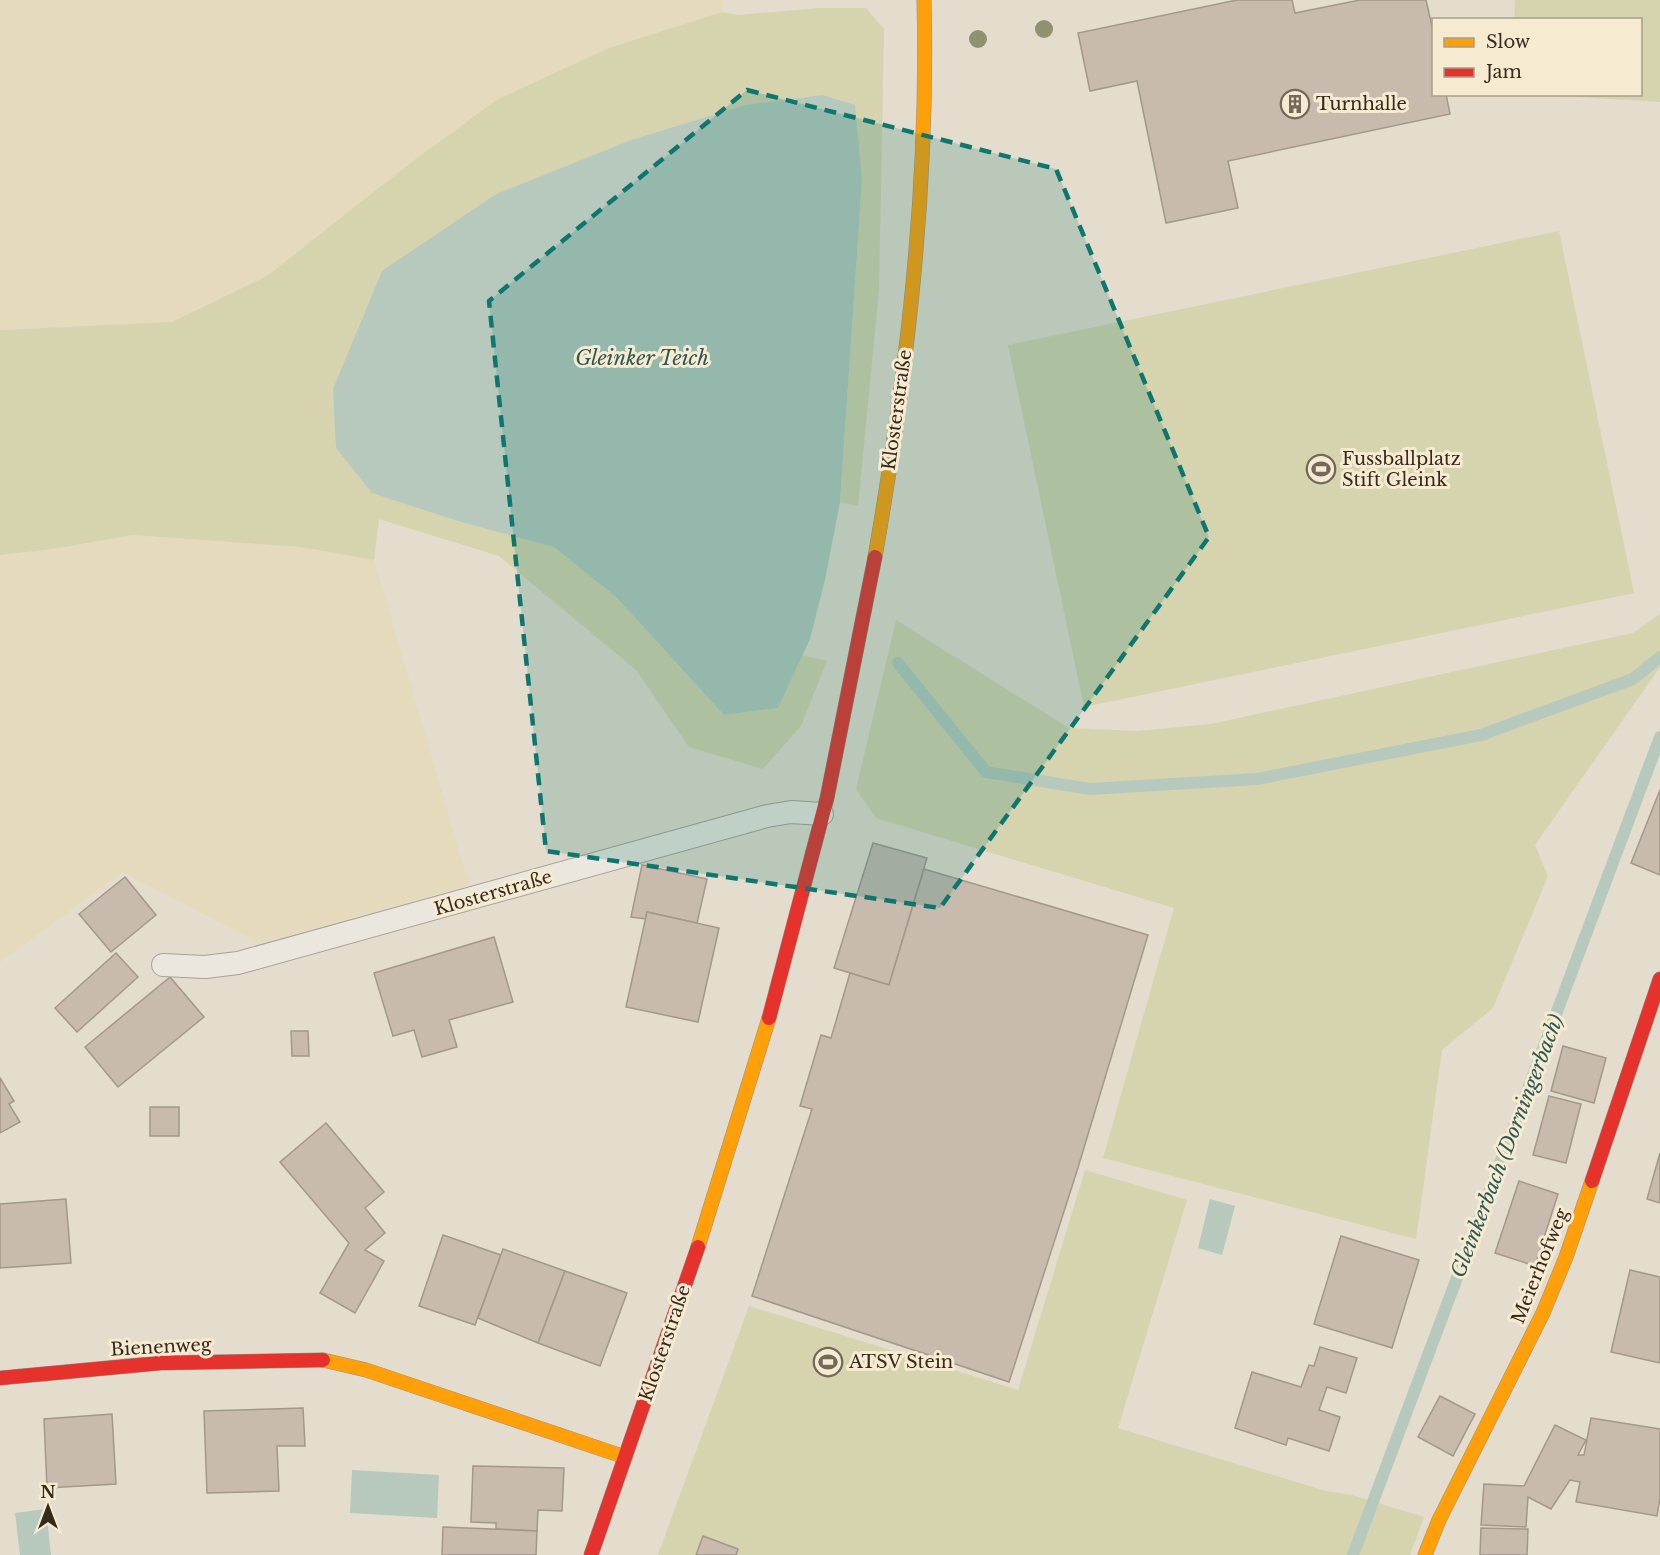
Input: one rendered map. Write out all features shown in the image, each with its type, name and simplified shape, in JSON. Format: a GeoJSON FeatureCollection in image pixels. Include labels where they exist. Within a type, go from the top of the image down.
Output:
{"type":"FeatureCollection","features":[{"type":"Feature","properties":{"kind":"street","name":"Klosterstraße"},"geometry":{"type":"LineString","coordinates":[[591,1555],[683,1291],[759,1051],[796,920],[822,814],[868,598],[914,290],[922,206],[924,0]]}},
{"type":"Feature","properties":{"kind":"street","name":"Meierhofweg"},"geometry":{"type":"LineString","coordinates":[[1425,1555],[1439,1520],[1551,1294],[1660,979]]}},
{"type":"Feature","properties":{"kind":"street","name":"Bienenweg"},"geometry":{"type":"LineString","coordinates":[[0,1378],[160,1363],[324,1360],[366,1370],[626,1457]]}},
{"type":"Feature","properties":{"kind":"lane","name":"Klosterstraße"},"geometry":{"type":"LineString","coordinates":[[163,965],[205,967],[238,963],[767,816],[791,812],[822,814]]}},
{"type":"Feature","properties":{"kind":"highlighted area"},"geometry":{"type":"Polygon","coordinates":[[[747,90],[1056,169],[1209,537],[940,908],[546,851],[489,301],[747,90]]]}},
{"type":"Feature","properties":{"kind":"shaded area"},"geometry":{"type":"Polygon","coordinates":[[[0,0],[723,0],[722,12],[609,48],[498,99],[413,161],[267,276],[172,322],[0,329],[0,0]]]}},
{"type":"Feature","properties":{"kind":"shaded area"},"geometry":{"type":"Polygon","coordinates":[[[132,535],[301,547],[374,560],[469,885],[259,943],[123,872],[0,962],[0,555],[53,549],[132,535]]]}},
{"type":"Feature","properties":{"kind":"green space"},"geometry":{"type":"Polygon","coordinates":[[[1515,0],[1660,0],[1660,102],[1561,96],[1642,96],[1642,18],[1514,18],[1515,0]]]}},
{"type":"Feature","properties":{"kind":"green space"},"geometry":{"type":"Polygon","coordinates":[[[820,8],[866,8],[884,29],[879,291],[858,506],[840,502],[862,181],[822,95],[745,105],[631,140],[496,194],[372,492],[461,522],[554,546],[616,597],[724,715],[777,708],[802,655],[827,661],[801,726],[763,769],[689,747],[636,670],[499,556],[379,519],[374,560],[301,547],[132,535],[53,549],[0,555],[0,330],[172,322],[267,276],[413,161],[498,99],[609,48],[722,12],[738,15],[820,8]]]}},
{"type":"Feature","properties":{"kind":"green space","name":"Fussballplatz Stift Gleink"},"geometry":{"type":"Polygon","coordinates":[[[1559,231],[1634,593],[1084,707],[1008,345],[1559,231]]]}},
{"type":"Feature","properties":{"kind":"green space"},"geometry":{"type":"Polygon","coordinates":[[[1660,614],[1660,667],[1535,845],[1548,876],[1493,1008],[1442,1050],[1416,1239],[1103,1158],[1174,908],[876,818],[856,789],[896,620],[1069,728],[1137,731],[1211,724],[1633,633],[1660,614]]]}},
{"type":"Feature","properties":{"kind":"green space","name":"ATSV Stein"},"geometry":{"type":"Polygon","coordinates":[[[1085,1170],[1187,1200],[1118,1428],[1326,1491],[1352,1495],[1424,1517],[1410,1555],[658,1555],[749,1306],[1018,1390],[1085,1170]]]}},
{"type":"Feature","properties":{"kind":"water","name":"Gleinker Teich"},"geometry":{"type":"Polygon","coordinates":[[[822,95],[855,105],[862,181],[840,502],[825,580],[810,639],[778,708],[724,715],[616,597],[554,547],[461,522],[372,493],[336,448],[333,389],[382,271],[496,194],[631,140],[745,105],[822,95]]]}},
{"type":"Feature","properties":{"kind":"water"},"geometry":{"type":"Polygon","coordinates":[[[1210,1199],[1235,1206],[1222,1255],[1198,1248],[1210,1199]]]}},
{"type":"Feature","properties":{"kind":"water"},"geometry":{"type":"Polygon","coordinates":[[[352,1470],[439,1475],[437,1518],[350,1513],[352,1470]]]}},
{"type":"Feature","properties":{"kind":"water"},"geometry":{"type":"Polygon","coordinates":[[[46,1509],[51,1555],[20,1555],[15,1513],[46,1509]]]}},
{"type":"Feature","properties":{"kind":"building","name":"Turnhalle"},"geometry":{"type":"Polygon","coordinates":[[[1237,0],[1292,0],[1295,13],[1360,0],[1426,0],[1432,26],[1432,96],[1446,96],[1450,114],[1228,161],[1238,208],[1166,223],[1137,81],[1090,91],[1078,33],[1237,0]]]}},
{"type":"Feature","properties":{"kind":"building"},"geometry":{"type":"Polygon","coordinates":[[[1660,790],[1660,875],[1631,863],[1660,790]]]}},
{"type":"Feature","properties":{"kind":"building"},"geometry":{"type":"Polygon","coordinates":[[[873,843],[927,858],[889,985],[834,968],[873,843]]]}},
{"type":"Feature","properties":{"kind":"building"},"geometry":{"type":"Polygon","coordinates":[[[642,865],[707,879],[697,923],[647,912],[646,919],[631,917],[642,865]]]}},
{"type":"Feature","properties":{"kind":"building"},"geometry":{"type":"Polygon","coordinates":[[[924,869],[1148,935],[1077,1171],[1009,1382],[752,1296],[812,1109],[800,1106],[821,1035],[831,1038],[850,973],[889,985],[924,869]]]}},
{"type":"Feature","properties":{"kind":"building"},"geometry":{"type":"Polygon","coordinates":[[[125,877],[156,915],[111,952],[79,914],[125,877]]]}},
{"type":"Feature","properties":{"kind":"building"},"geometry":{"type":"Polygon","coordinates":[[[647,912],[719,928],[698,1022],[626,1007],[647,912]]]}},
{"type":"Feature","properties":{"kind":"building"},"geometry":{"type":"Polygon","coordinates":[[[494,937],[513,1002],[449,1020],[457,1047],[422,1057],[414,1030],[393,1036],[374,973],[494,937]]]}},
{"type":"Feature","properties":{"kind":"building"},"geometry":{"type":"Polygon","coordinates":[[[116,953],[138,977],[77,1032],[55,1008],[116,953]]]}},
{"type":"Feature","properties":{"kind":"building"},"geometry":{"type":"Polygon","coordinates":[[[170,977],[204,1017],[118,1087],[85,1047],[170,977]]]}},
{"type":"Feature","properties":{"kind":"building"},"geometry":{"type":"Polygon","coordinates":[[[291,1031],[308,1031],[309,1056],[292,1056],[291,1031]]]}},
{"type":"Feature","properties":{"kind":"building"},"geometry":{"type":"Polygon","coordinates":[[[1563,1046],[1606,1058],[1594,1103],[1551,1091],[1563,1046]]]}},
{"type":"Feature","properties":{"kind":"building"},"geometry":{"type":"Polygon","coordinates":[[[0,1078],[14,1101],[9,1104],[20,1122],[0,1133],[0,1078]]]}},
{"type":"Feature","properties":{"kind":"building"},"geometry":{"type":"Polygon","coordinates":[[[1549,1096],[1581,1104],[1566,1163],[1533,1155],[1549,1096]]]}},
{"type":"Feature","properties":{"kind":"building"},"geometry":{"type":"Polygon","coordinates":[[[150,1107],[179,1107],[179,1136],[150,1136],[150,1107]]]}},
{"type":"Feature","properties":{"kind":"building"},"geometry":{"type":"Polygon","coordinates":[[[326,1123],[384,1192],[365,1208],[385,1233],[365,1250],[384,1261],[355,1313],[320,1293],[349,1243],[280,1162],[326,1123]]]}},
{"type":"Feature","properties":{"kind":"building"},"geometry":{"type":"Polygon","coordinates":[[[1660,1153],[1660,1203],[1647,1199],[1660,1153]]]}},
{"type":"Feature","properties":{"kind":"building"},"geometry":{"type":"Polygon","coordinates":[[[1519,1181],[1558,1194],[1535,1266],[1495,1253],[1519,1181]]]}},
{"type":"Feature","properties":{"kind":"building"},"geometry":{"type":"Polygon","coordinates":[[[66,1199],[71,1263],[0,1268],[0,1204],[66,1199]]]}},
{"type":"Feature","properties":{"kind":"building"},"geometry":{"type":"Polygon","coordinates":[[[443,1235],[501,1255],[475,1325],[419,1306],[443,1235]]]}},
{"type":"Feature","properties":{"kind":"building"},"geometry":{"type":"Polygon","coordinates":[[[1341,1236],[1419,1260],[1392,1348],[1314,1324],[1341,1236]]]}},
{"type":"Feature","properties":{"kind":"building"},"geometry":{"type":"Polygon","coordinates":[[[503,1249],[565,1271],[538,1343],[478,1318],[503,1249]]]}},
{"type":"Feature","properties":{"kind":"building"},"geometry":{"type":"Polygon","coordinates":[[[1630,1270],[1660,1277],[1660,1363],[1611,1352],[1630,1270]]]}},
{"type":"Feature","properties":{"kind":"building"},"geometry":{"type":"Polygon","coordinates":[[[565,1271],[627,1293],[600,1366],[538,1343],[565,1271]]]}},
{"type":"Feature","properties":{"kind":"building"},"geometry":{"type":"Polygon","coordinates":[[[1320,1347],[1357,1358],[1346,1393],[1327,1387],[1319,1410],[1340,1417],[1329,1451],[1288,1438],[1286,1445],[1235,1428],[1252,1372],[1301,1387],[1309,1365],[1314,1366],[1320,1347]]]}},
{"type":"Feature","properties":{"kind":"building"},"geometry":{"type":"Polygon","coordinates":[[[1440,1396],[1475,1414],[1453,1456],[1418,1437],[1440,1396]]]}},
{"type":"Feature","properties":{"kind":"building"},"geometry":{"type":"Polygon","coordinates":[[[303,1408],[305,1446],[277,1446],[279,1491],[207,1493],[204,1411],[303,1408]]]}},
{"type":"Feature","properties":{"kind":"building"},"geometry":{"type":"Polygon","coordinates":[[[112,1414],[116,1484],[47,1488],[44,1419],[112,1414]]]}},
{"type":"Feature","properties":{"kind":"building"},"geometry":{"type":"Polygon","coordinates":[[[1591,1418],[1660,1429],[1660,1498],[1657,1516],[1576,1502],[1580,1482],[1570,1480],[1551,1509],[1528,1497],[1526,1527],[1481,1525],[1484,1484],[1524,1486],[1555,1425],[1586,1440],[1578,1455],[1584,1455],[1591,1418]]]}},
{"type":"Feature","properties":{"kind":"building"},"geometry":{"type":"Polygon","coordinates":[[[473,1466],[564,1468],[562,1511],[538,1510],[537,1531],[496,1529],[496,1523],[471,1522],[473,1466]]]}},
{"type":"Feature","properties":{"kind":"building"},"geometry":{"type":"Polygon","coordinates":[[[443,1527],[537,1531],[536,1555],[442,1555],[443,1527]]]}},
{"type":"Feature","properties":{"kind":"building"},"geometry":{"type":"Polygon","coordinates":[[[1481,1528],[1528,1529],[1527,1555],[1480,1555],[1481,1528]]]}},
{"type":"Feature","properties":{"kind":"building"},"geometry":{"type":"Polygon","coordinates":[[[703,1536],[738,1549],[736,1555],[696,1555],[703,1536]]]}},
{"type":"Feature","properties":{"kind":"waterway"},"geometry":{"type":"LineString","coordinates":[[898,663],[986,772],[1090,789],[1257,779],[1481,735],[1633,679],[1660,657]]}},
{"type":"Feature","properties":{"kind":"waterway","name":"Gleinkerbach (Dorningerbach)"},"geometry":{"type":"LineString","coordinates":[[1353,1555],[1660,737]]}},
{"type":"Feature","properties":{"kind":"traffic: slow"},"geometry":{"type":"LineString","coordinates":[[875,557],[897,419],[913,280],[923,140],[924,0]]}},
{"type":"Feature","properties":{"kind":"traffic: slow"},"geometry":{"type":"LineString","coordinates":[[698,1247],[769,1018]]}},
{"type":"Feature","properties":{"kind":"traffic: slow"},"geometry":{"type":"LineString","coordinates":[[1425,1555],[1439,1520],[1543,1313],[1566,1257],[1592,1181]]}},
{"type":"Feature","properties":{"kind":"traffic: slow"},"geometry":{"type":"LineString","coordinates":[[323,1360],[366,1370],[625,1457]]}},
{"type":"Feature","properties":{"kind":"traffic: jam"},"geometry":{"type":"LineString","coordinates":[[769,1018],[827,798],[875,557]]}},
{"type":"Feature","properties":{"kind":"traffic: jam"},"geometry":{"type":"LineString","coordinates":[[1592,1181],[1660,979]]}},
{"type":"Feature","properties":{"kind":"traffic: jam"},"geometry":{"type":"LineString","coordinates":[[591,1555],[698,1247]]}},
{"type":"Feature","properties":{"kind":"traffic: jam"},"geometry":{"type":"LineString","coordinates":[[0,1378],[161,1363],[323,1360]]}},
{"type":"Feature","properties":{"kind":"place","name":"Turnhalle"},"geometry":{"type":"Point","coordinates":[1295,104]}},
{"type":"Feature","properties":{"kind":"place","name":"Fussballplatz Stift Gleink"},"geometry":{"type":"Point","coordinates":[1321,469]}},
{"type":"Feature","properties":{"kind":"place","name":"ATSV Stein"},"geometry":{"type":"Point","coordinates":[828,1362]}}]}
